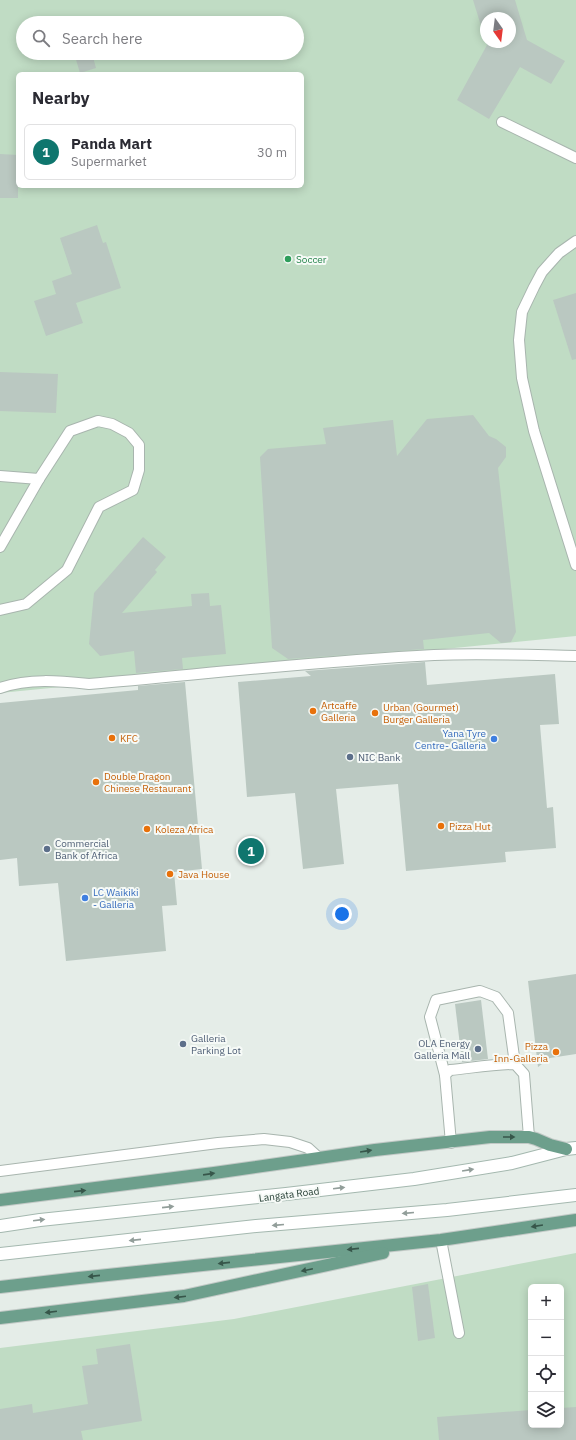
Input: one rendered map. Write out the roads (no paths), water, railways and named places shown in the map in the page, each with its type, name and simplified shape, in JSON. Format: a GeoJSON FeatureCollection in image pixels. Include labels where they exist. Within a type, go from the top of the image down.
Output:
{"type":"FeatureCollection","features":[{"type":"Feature","properties":{"kind":"main road"},"geometry":{"type":"LineString","coordinates":[[0,1200],[109,1187],[375,1150],[450,1143],[490,1137],[536,1139],[550,1145],[571,1149]]}},
{"type":"Feature","properties":{"kind":"main road","name":"Langata Road"},"geometry":{"type":"LineString","coordinates":[[0,1226],[40,1220],[414,1179],[512,1163],[571,1149]]}},
{"type":"Feature","properties":{"kind":"main road"},"geometry":{"type":"LineString","coordinates":[[0,1254],[248,1227],[447,1210],[576,1195]]}},
{"type":"Feature","properties":{"kind":"main road"},"geometry":{"type":"LineString","coordinates":[[0,1287],[441,1240],[576,1220]]}},
{"type":"Feature","properties":{"kind":"main road"},"geometry":{"type":"LineString","coordinates":[[0,1318],[184,1296],[441,1240]]}},
{"type":"Feature","properties":{"kind":"lane"},"geometry":{"type":"LineString","coordinates":[[502,122],[576,158]]}},
{"type":"Feature","properties":{"kind":"lane"},"geometry":{"type":"LineString","coordinates":[[576,241],[558,254],[542,272],[522,312],[519,340],[522,378],[534,431],[576,564]]}},
{"type":"Feature","properties":{"kind":"lane"},"geometry":{"type":"LineString","coordinates":[[0,547],[39,479],[70,431],[98,421],[112,424],[129,433],[139,445],[139,470],[133,490],[99,507],[67,570],[26,604],[0,610]]}},
{"type":"Feature","properties":{"kind":"lane"},"geometry":{"type":"LineString","coordinates":[[0,476],[39,479]]}},
{"type":"Feature","properties":{"kind":"lane"},"geometry":{"type":"LineString","coordinates":[[0,688],[13,684],[53,680],[89,684],[434,655],[476,654],[576,656]]}},
{"type":"Feature","properties":{"kind":"lane"},"geometry":{"type":"LineString","coordinates":[[450,1143],[445,1075],[430,1017],[436,1000],[480,991],[496,997],[508,1013],[515,1064],[524,1074],[529,1138]]}},
{"type":"Feature","properties":{"kind":"lane"},"geometry":{"type":"LineString","coordinates":[[445,1075],[450,1070],[515,1064]]}},
{"type":"Feature","properties":{"kind":"lane"},"geometry":{"type":"LineString","coordinates":[[0,1170],[218,1143],[264,1139],[290,1142],[308,1148],[318,1158]]}},
{"type":"Feature","properties":{"kind":"lane"},"geometry":{"type":"LineString","coordinates":[[441,1240],[459,1333]]}},
{"type":"Feature","properties":{"kind":"place","name":"Soccer"},"geometry":{"type":"Point","coordinates":[288,259]}},
{"type":"Feature","properties":{"kind":"place","name":"Artcaffe Galleria"},"geometry":{"type":"Point","coordinates":[313,711]}},
{"type":"Feature","properties":{"kind":"place","name":"Urban (Gourmet) Burger Galleria"},"geometry":{"type":"Point","coordinates":[375,713]}},
{"type":"Feature","properties":{"kind":"place","name":"KFC"},"geometry":{"type":"Point","coordinates":[112,738]}},
{"type":"Feature","properties":{"kind":"place","name":"Yana Tyre Centre- Galleria"},"geometry":{"type":"Point","coordinates":[494,739]}},
{"type":"Feature","properties":{"kind":"place","name":"NIC Bank"},"geometry":{"type":"Point","coordinates":[350,757]}},
{"type":"Feature","properties":{"kind":"place","name":"Double Dragon Chinese Restaurant"},"geometry":{"type":"Point","coordinates":[96,782]}},
{"type":"Feature","properties":{"kind":"place","name":"Pizza Hut"},"geometry":{"type":"Point","coordinates":[441,826]}},
{"type":"Feature","properties":{"kind":"place","name":"Koleza Africa"},"geometry":{"type":"Point","coordinates":[147,829]}},
{"type":"Feature","properties":{"kind":"place","name":"Commercial Bank of Africa"},"geometry":{"type":"Point","coordinates":[47,849]}},
{"type":"Feature","properties":{"kind":"place","name":"Panda Mart"},"geometry":{"type":"Point","coordinates":[251,851]}},
{"type":"Feature","properties":{"kind":"place","name":"Java House"},"geometry":{"type":"Point","coordinates":[170,874]}},
{"type":"Feature","properties":{"kind":"place","name":"LC Waikiki - Galleria"},"geometry":{"type":"Point","coordinates":[85,898]}},
{"type":"Feature","properties":{"kind":"place","name":"Galleria Parking Lot"},"geometry":{"type":"Point","coordinates":[183,1044]}},
{"type":"Feature","properties":{"kind":"place","name":"OLA Energy Galleria Mall"},"geometry":{"type":"Point","coordinates":[478,1049]}},
{"type":"Feature","properties":{"kind":"place","name":"Pizza Inn-Galleria"},"geometry":{"type":"Point","coordinates":[556,1052]}}]}
